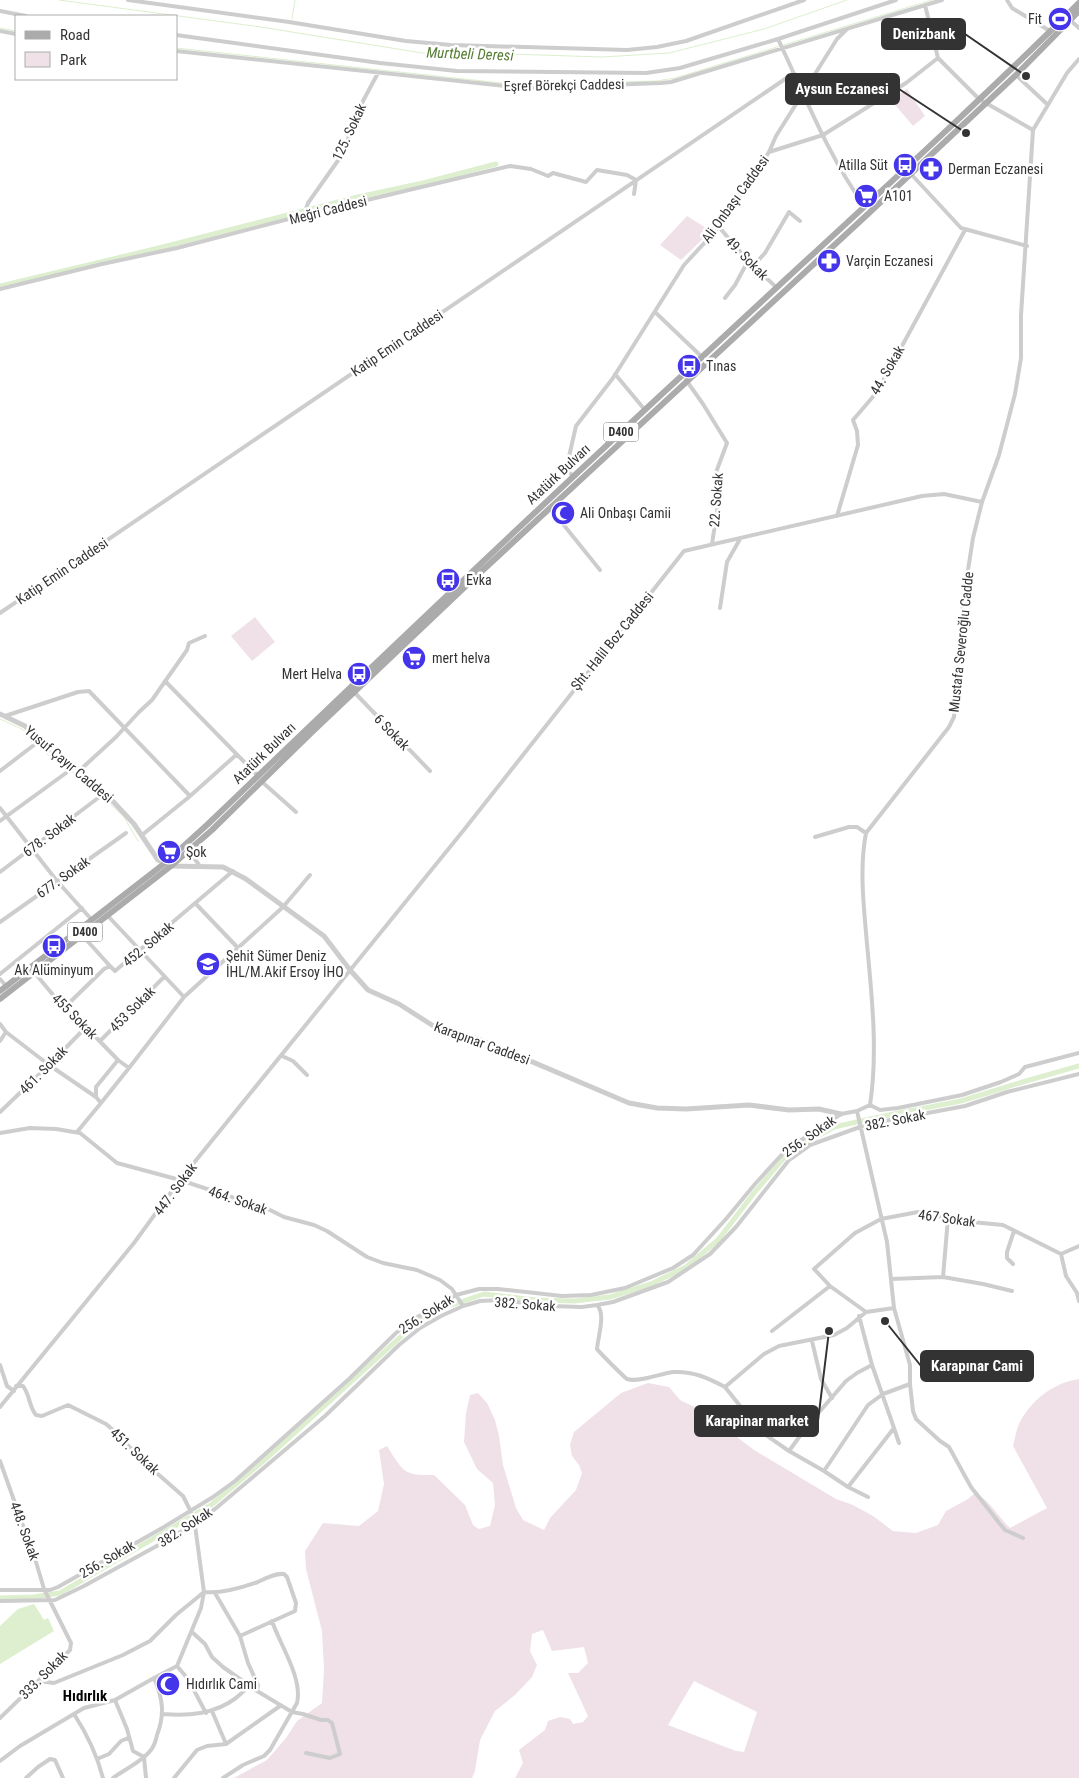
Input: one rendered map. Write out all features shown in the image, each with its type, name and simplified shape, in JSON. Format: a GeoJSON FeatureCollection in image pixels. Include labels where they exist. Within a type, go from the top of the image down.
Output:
{"type":"FeatureCollection","features":[{"type":"Feature","properties":{"kind":"main road","name":"Atatürk Bulvarı"},"geometry":{"type":"LineString","coordinates":[[168,864],[212,830],[259,779],[468,574],[686,380],[911,174],[1079,2]]}},
{"type":"Feature","properties":{"kind":"main road","name":"Atatürk Bulvarı"},"geometry":{"type":"LineString","coordinates":[[259,779],[354,693],[550,508],[575,479],[645,410],[865,207],[983,101],[1016,75],[1079,11]]}},
{"type":"Feature","properties":{"kind":"main road","name":"D400"},"geometry":{"type":"LineString","coordinates":[[0,1000],[8,989],[168,864]]}},
{"type":"Feature","properties":{"kind":"main road","name":"D400"},"geometry":{"type":"LineString","coordinates":[[0,991],[8,989],[34,972],[82,935],[94,922]]}},
{"type":"Feature","properties":{"kind":"street"},"geometry":{"type":"LineString","coordinates":[[128,0],[289,22],[406,41],[451,45],[627,50],[657,47],[686,41],[804,0]]}},
{"type":"Feature","properties":{"kind":"street"},"geometry":{"type":"LineString","coordinates":[[178,35],[405,66],[457,71],[494,73],[646,73],[669,70],[781,44],[896,0]]}},
{"type":"Feature","properties":{"kind":"street","name":"Eşref Börekçi Caddesi"},"geometry":{"type":"LineString","coordinates":[[178,51],[525,88],[661,83],[671,82],[781,44],[847,29],[942,0]]}},
{"type":"Feature","properties":{"kind":"street"},"geometry":{"type":"LineString","coordinates":[[1007,0],[1012,8],[1050,31]]}},
{"type":"Feature","properties":{"kind":"street"},"geometry":{"type":"LineString","coordinates":[[925,5],[938,58],[983,101],[1033,130],[1067,73],[1079,58]]}},
{"type":"Feature","properties":{"kind":"street"},"geometry":{"type":"LineString","coordinates":[[0,11],[21,15]]}},
{"type":"Feature","properties":{"kind":"street"},"geometry":{"type":"LineString","coordinates":[[1070,20],[1079,28]]}},
{"type":"Feature","properties":{"kind":"street"},"geometry":{"type":"LineString","coordinates":[[770,152],[776,136],[837,39],[847,29]]}},
{"type":"Feature","properties":{"kind":"street"},"geometry":{"type":"LineString","coordinates":[[0,31],[15,34]]}},
{"type":"Feature","properties":{"kind":"street"},"geometry":{"type":"LineString","coordinates":[[781,44],[823,135],[851,187],[869,213]]}},
{"type":"Feature","properties":{"kind":"street","name":"Ali Onbaşı Caddesi"},"geometry":{"type":"LineString","coordinates":[[575,479],[569,471],[568,461],[576,426],[615,374],[684,265],[719,227],[770,152],[823,135],[906,83],[938,58]]}},
{"type":"Feature","properties":{"kind":"street","name":"Katip Emin Caddesi"},"geometry":{"type":"LineString","coordinates":[[0,613],[794,72]]}},
{"type":"Feature","properties":{"kind":"street","name":"125. Sokak"},"geometry":{"type":"LineString","coordinates":[[304,215],[308,203],[344,152],[355,116],[378,73]]}},
{"type":"Feature","properties":{"kind":"street"},"geometry":{"type":"LineString","coordinates":[[1016,75],[1048,105]]}},
{"type":"Feature","properties":{"kind":"street","name":"Mustafa Severoğlu Cadde"},"geometry":{"type":"LineString","coordinates":[[866,833],[949,727],[954,717],[963,602],[973,538],[982,502],[999,456],[1022,358],[1021,315],[1033,130]]}},
{"type":"Feature","properties":{"kind":"street","name":"Meğri Caddesi"},"geometry":{"type":"LineString","coordinates":[[0,290],[510,166],[531,169],[548,176],[553,173],[586,182],[597,170],[627,175],[636,180]]}},
{"type":"Feature","properties":{"kind":"street"},"geometry":{"type":"LineString","coordinates":[[911,174],[961,228],[1026,246]]}},
{"type":"Feature","properties":{"kind":"street"},"geometry":{"type":"LineString","coordinates":[[634,194],[636,180]]}},
{"type":"Feature","properties":{"kind":"street"},"geometry":{"type":"LineString","coordinates":[[754,265],[765,253],[789,212],[800,221]]}},
{"type":"Feature","properties":{"kind":"street","name":"49. Sokak"},"geometry":{"type":"LineString","coordinates":[[719,227],[748,261],[776,288]]}},
{"type":"Feature","properties":{"kind":"street","name":"44. Sokak"},"geometry":{"type":"LineString","coordinates":[[837,516],[858,445],[857,431],[853,420],[877,392],[965,230]]}},
{"type":"Feature","properties":{"kind":"street"},"geometry":{"type":"LineString","coordinates":[[724,298],[735,285],[748,261]]}},
{"type":"Feature","properties":{"kind":"street"},"geometry":{"type":"LineString","coordinates":[[655,312],[702,357]]}},
{"type":"Feature","properties":{"kind":"street"},"geometry":{"type":"LineString","coordinates":[[615,374],[645,410]]}},
{"type":"Feature","properties":{"kind":"street","name":"22. Sokak"},"geometry":{"type":"LineString","coordinates":[[686,380],[704,404],[727,443],[715,475],[718,505],[712,544]]}},
{"type":"Feature","properties":{"kind":"street","name":"Şht. Halil Boz Caddesi"},"geometry":{"type":"LineString","coordinates":[[350,970],[684,551],[922,496],[944,494],[982,502]]}},
{"type":"Feature","properties":{"kind":"street"},"geometry":{"type":"LineString","coordinates":[[550,508],[600,570]]}},
{"type":"Feature","properties":{"kind":"street"},"geometry":{"type":"LineString","coordinates":[[720,608],[727,562],[740,538]]}},
{"type":"Feature","properties":{"kind":"street"},"geometry":{"type":"LineString","coordinates":[[80,770],[152,700],[187,650],[189,643],[205,636]]}},
{"type":"Feature","properties":{"kind":"street"},"geometry":{"type":"LineString","coordinates":[[165,681],[259,779],[296,812]]}},
{"type":"Feature","properties":{"kind":"street"},"geometry":{"type":"LineString","coordinates":[[2,715],[78,692],[89,691],[126,727],[190,796]]}},
{"type":"Feature","properties":{"kind":"street","name":"6 Sokak"},"geometry":{"type":"LineString","coordinates":[[354,693],[430,771]]}},
{"type":"Feature","properties":{"kind":"street","name":"Yusuf Çayır Caddesi"},"geometry":{"type":"LineString","coordinates":[[2,715],[25,726],[54,752],[80,770],[114,802],[142,835],[158,860],[168,864]]}},
{"type":"Feature","properties":{"kind":"street"},"geometry":{"type":"LineString","coordinates":[[0,771],[34,745]]}},
{"type":"Feature","properties":{"kind":"street"},"geometry":{"type":"LineString","coordinates":[[142,835],[236,755]]}},
{"type":"Feature","properties":{"kind":"street"},"geometry":{"type":"LineString","coordinates":[[0,821],[66,773]]}},
{"type":"Feature","properties":{"kind":"street","name":"678. Sokak"},"geometry":{"type":"LineString","coordinates":[[0,872],[98,798]]}},
{"type":"Feature","properties":{"kind":"street"},"geometry":{"type":"LineString","coordinates":[[0,808],[57,881],[94,922]]}},
{"type":"Feature","properties":{"kind":"street"},"geometry":{"type":"LineString","coordinates":[[815,837],[849,827],[858,827],[866,833],[863,852],[863,891],[874,1061],[870,1105],[880,1110],[962,1095],[1001,1082],[1019,1074],[1025,1067],[1079,1053]]}},
{"type":"Feature","properties":{"kind":"street","name":"677. Sokak"},"geometry":{"type":"LineString","coordinates":[[0,922],[126,833]]}},
{"type":"Feature","properties":{"kind":"street"},"geometry":{"type":"LineString","coordinates":[[187,848],[199,866]]}},
{"type":"Feature","properties":{"kind":"street","name":"Karapınar Caddesi"},"geometry":{"type":"LineString","coordinates":[[168,864],[223,866],[246,879],[324,936],[368,990],[399,1004],[435,1028],[482,1040],[628,1103],[658,1108],[686,1109],[749,1105],[789,1110],[819,1109],[841,1114]]}},
{"type":"Feature","properties":{"kind":"street","name":"452. Sokak"},"geometry":{"type":"LineString","coordinates":[[64,1008],[104,969],[110,966],[116,971],[232,871]]}},
{"type":"Feature","properties":{"kind":"street"},"geometry":{"type":"LineString","coordinates":[[0,1133],[30,1128],[77,1132],[184,997],[283,907],[310,875]]}},
{"type":"Feature","properties":{"kind":"street"},"geometry":{"type":"LineString","coordinates":[[196,904],[238,948]]}},
{"type":"Feature","properties":{"kind":"street"},"geometry":{"type":"LineString","coordinates":[[0,974],[82,908]]}},
{"type":"Feature","properties":{"kind":"street"},"geometry":{"type":"LineString","coordinates":[[105,912],[184,997]]}},
{"type":"Feature","properties":{"kind":"street"},"geometry":{"type":"LineString","coordinates":[[82,935],[110,966]]}},
{"type":"Feature","properties":{"kind":"street","name":"447. Sokak"},"geometry":{"type":"LineString","coordinates":[[0,1407],[134,1243],[180,1180],[350,970]]}},
{"type":"Feature","properties":{"kind":"street","name":"455 Sokak"},"geometry":{"type":"LineString","coordinates":[[34,972],[64,1008],[86,1027],[118,1060],[129,1068]]}},
{"type":"Feature","properties":{"kind":"street","name":"453 Sokak"},"geometry":{"type":"LineString","coordinates":[[100,1041],[164,977]]}},
{"type":"Feature","properties":{"kind":"street"},"geometry":{"type":"LineString","coordinates":[[0,979],[8,989]]}},
{"type":"Feature","properties":{"kind":"street"},"geometry":{"type":"LineString","coordinates":[[0,1024],[6,1032],[49,1065],[96,1097],[101,1103]]}},
{"type":"Feature","properties":{"kind":"street","name":"461. Sokak"},"geometry":{"type":"LineString","coordinates":[[0,1112],[86,1027]]}},
{"type":"Feature","properties":{"kind":"street"},"geometry":{"type":"LineString","coordinates":[[0,1041],[6,1032]]}},
{"type":"Feature","properties":{"kind":"street"},"geometry":{"type":"LineString","coordinates":[[282,1056],[293,1061],[307,1075]]}},
{"type":"Feature","properties":{"kind":"street"},"geometry":{"type":"LineString","coordinates":[[96,1097],[96,1087],[118,1060]]}},
{"type":"Feature","properties":{"kind":"street","name":"382. Sokak"},"geometry":{"type":"LineString","coordinates":[[0,1601],[50,1600],[64,1596],[172,1537],[194,1520],[215,1509],[326,1416],[399,1345],[420,1328],[463,1306],[480,1301],[500,1300],[551,1306],[582,1307],[613,1302],[668,1282],[710,1254],[736,1227],[789,1160],[810,1145],[860,1127],[965,1106],[1006,1092],[1079,1074]]}},
{"type":"Feature","properties":{"kind":"street","name":"256. Sokak"},"geometry":{"type":"LineString","coordinates":[[0,1590],[45,1590],[58,1587],[191,1511],[246,1472],[349,1379],[396,1333],[414,1319],[457,1296],[479,1289],[498,1289],[562,1296],[591,1295],[625,1288],[673,1268],[693,1255],[786,1150],[841,1114],[857,1111],[870,1105]]}},
{"type":"Feature","properties":{"kind":"street"},"geometry":{"type":"LineString","coordinates":[[857,1111],[887,1242],[894,1308],[910,1365],[912,1411],[916,1418],[949,1447],[971,1487],[1005,1530],[1023,1538]]}},
{"type":"Feature","properties":{"kind":"street","name":"464. Sokak"},"geometry":{"type":"LineString","coordinates":[[77,1132],[117,1163],[180,1180],[268,1209],[284,1217],[314,1225],[327,1231],[367,1257],[383,1263],[417,1270],[440,1280],[452,1289],[463,1306]]}},
{"type":"Feature","properties":{"kind":"street","name":"467 Sokak"},"geometry":{"type":"LineString","coordinates":[[830,1286],[814,1269],[855,1233],[881,1219],[918,1212],[1003,1225],[1062,1254]]}},
{"type":"Feature","properties":{"kind":"street"},"geometry":{"type":"LineString","coordinates":[[943,1277],[948,1218]]}},
{"type":"Feature","properties":{"kind":"street"},"geometry":{"type":"LineString","coordinates":[[1013,1264],[1007,1258],[1007,1252],[1014,1231]]}},
{"type":"Feature","properties":{"kind":"street"},"geometry":{"type":"LineString","coordinates":[[1079,1246],[1062,1254],[1066,1276],[1077,1293],[1079,1301]]}},
{"type":"Feature","properties":{"kind":"street"},"geometry":{"type":"LineString","coordinates":[[891,1279],[943,1277],[1012,1291]]}},
{"type":"Feature","properties":{"kind":"street"},"geometry":{"type":"LineString","coordinates":[[772,1331],[830,1286],[866,1312]]}},
{"type":"Feature","properties":{"kind":"street"},"geometry":{"type":"LineString","coordinates":[[597,1305],[601,1309],[602,1315],[597,1349],[626,1378],[636,1379],[673,1372],[690,1373],[708,1378],[725,1387],[760,1431],[789,1451],[868,1497]]}},
{"type":"Feature","properties":{"kind":"street"},"geometry":{"type":"LineString","coordinates":[[725,1387],[764,1354],[778,1346],[812,1340],[840,1332],[866,1312],[894,1308]]}},
{"type":"Feature","properties":{"kind":"street"},"geometry":{"type":"LineString","coordinates":[[859,1316],[872,1365],[899,1444]]}},
{"type":"Feature","properties":{"kind":"street"},"geometry":{"type":"LineString","coordinates":[[812,1340],[821,1378],[832,1398]]}},
{"type":"Feature","properties":{"kind":"street"},"geometry":{"type":"LineString","coordinates":[[0,1365],[7,1386],[14,1392]]}},
{"type":"Feature","properties":{"kind":"street"},"geometry":{"type":"LineString","coordinates":[[789,1451],[808,1425],[846,1381],[857,1372],[872,1365]]}},
{"type":"Feature","properties":{"kind":"street"},"geometry":{"type":"LineString","coordinates":[[824,1471],[865,1409],[883,1394],[910,1384]]}},
{"type":"Feature","properties":{"kind":"street","name":"451. Sokak"},"geometry":{"type":"LineString","coordinates":[[16,1386],[23,1386],[27,1391],[33,1412],[36,1415],[42,1416],[68,1405],[106,1424],[143,1461],[183,1496],[194,1520],[204,1592]]}},
{"type":"Feature","properties":{"kind":"street"},"geometry":{"type":"LineString","coordinates":[[848,1487],[894,1428]]}},
{"type":"Feature","properties":{"kind":"street","name":"448. Sokak"},"geometry":{"type":"LineString","coordinates":[[0,1461],[50,1600]]}},
{"type":"Feature","properties":{"kind":"street"},"geometry":{"type":"LineString","coordinates":[[38,1681],[54,1683],[150,1641],[204,1592],[215,1593],[255,1583],[278,1573],[284,1574],[287,1577],[296,1607],[295,1611],[240,1636]]}},
{"type":"Feature","properties":{"kind":"street"},"geometry":{"type":"LineString","coordinates":[[0,1761],[20,1746],[84,1708],[115,1700],[177,1666],[201,1608],[204,1592]]}},
{"type":"Feature","properties":{"kind":"street"},"geometry":{"type":"LineString","coordinates":[[215,1593],[240,1636],[248,1663],[258,1685],[257,1691]]}},
{"type":"Feature","properties":{"kind":"street","name":"333. Sokak"},"geometry":{"type":"LineString","coordinates":[[0,1718],[70,1650],[71,1643],[50,1600]]}},
{"type":"Feature","properties":{"kind":"street"},"geometry":{"type":"LineString","coordinates":[[223,1778],[243,1765],[264,1756],[270,1750],[292,1712],[299,1695],[290,1664],[272,1621]]}},
{"type":"Feature","properties":{"kind":"street"},"geometry":{"type":"LineString","coordinates":[[192,1632],[205,1644],[212,1657],[280,1706],[292,1712],[320,1720],[328,1720],[332,1723],[340,1754],[330,1758],[306,1753]]}},
{"type":"Feature","properties":{"kind":"street"},"geometry":{"type":"LineString","coordinates":[[177,1666],[188,1679],[206,1713]]}},
{"type":"Feature","properties":{"kind":"street"},"geometry":{"type":"LineString","coordinates":[[114,1778],[144,1757],[152,1749],[163,1714],[159,1690],[154,1678]]}},
{"type":"Feature","properties":{"kind":"street"},"geometry":{"type":"LineString","coordinates":[[163,1714],[206,1713],[212,1711],[234,1700],[249,1685]]}},
{"type":"Feature","properties":{"kind":"street"},"geometry":{"type":"LineString","coordinates":[[115,1700],[127,1729],[133,1751],[144,1757]]}},
{"type":"Feature","properties":{"kind":"street"},"geometry":{"type":"LineString","coordinates":[[174,1778],[197,1750],[207,1746],[226,1744],[280,1706]]}},
{"type":"Feature","properties":{"kind":"street"},"geometry":{"type":"LineString","coordinates":[[212,1711],[226,1744]]}},
{"type":"Feature","properties":{"kind":"street"},"geometry":{"type":"LineString","coordinates":[[74,1714],[83,1728],[103,1778]]}},
{"type":"Feature","properties":{"kind":"street"},"geometry":{"type":"LineString","coordinates":[[97,1759],[109,1754],[121,1741],[128,1738]]}},
{"type":"Feature","properties":{"kind":"street"},"geometry":{"type":"LineString","coordinates":[[144,1757],[146,1778]]}},
{"type":"Feature","properties":{"kind":"street"},"geometry":{"type":"LineString","coordinates":[[26,1778],[50,1759],[55,1760],[63,1778]]}},
{"type":"Feature","properties":{"kind":"green space"},"geometry":{"type":"Polygon","coordinates":[[[907,89],[925,116],[913,126],[891,100],[907,89]]]}},
{"type":"Feature","properties":{"kind":"green space"},"geometry":{"type":"Polygon","coordinates":[[[687,216],[711,231],[681,260],[660,245],[687,216]]]}},
{"type":"Feature","properties":{"kind":"green space"},"geometry":{"type":"Polygon","coordinates":[[[255,617],[275,642],[252,661],[231,636],[255,617]]]}},
{"type":"Feature","properties":{"kind":"green space"},"geometry":{"type":"Polygon","coordinates":[[[1079,1379],[1079,1778],[515,1778],[523,1763],[519,1750],[545,1730],[548,1721],[560,1717],[570,1719],[573,1724],[583,1722],[588,1716],[568,1673],[578,1673],[588,1663],[584,1647],[552,1651],[543,1630],[532,1634],[530,1651],[537,1665],[532,1677],[515,1695],[495,1711],[480,1740],[472,1778],[234,1778],[267,1760],[286,1738],[297,1721],[322,1703],[324,1670],[322,1631],[306,1569],[305,1551],[323,1523],[359,1526],[378,1511],[384,1484],[379,1450],[387,1446],[401,1466],[410,1473],[434,1475],[465,1505],[473,1525],[479,1529],[490,1526],[495,1505],[493,1483],[477,1469],[464,1442],[466,1413],[470,1395],[478,1393],[487,1403],[495,1420],[503,1465],[516,1508],[523,1520],[544,1530],[550,1518],[576,1490],[582,1473],[572,1456],[570,1445],[574,1432],[621,1393],[648,1383],[669,1387],[680,1400],[703,1411],[754,1450],[836,1499],[853,1505],[873,1516],[893,1531],[916,1533],[938,1525],[946,1511],[975,1493],[989,1504],[1010,1528],[1047,1508],[1013,1446],[1018,1426],[1036,1400],[1060,1384],[1079,1379]],[[694,1681],[668,1725],[736,1751],[744,1752],[757,1712],[694,1681]]]}},
{"type":"Feature","properties":{"kind":"shaded area"},"geometry":{"type":"Polygon","coordinates":[[[34,1604],[44,1620],[48,1618],[54,1631],[0,1664],[0,1626],[18,1609],[34,1604]]]}},
{"type":"Feature","properties":{"kind":"waterway","name":"Murtbeli Deresi"},"geometry":{"type":"LineString","coordinates":[[59,0],[171,15]]}},
{"type":"Feature","properties":{"kind":"waterway"},"geometry":{"type":"LineString","coordinates":[[292,19],[295,0]]}},
{"type":"Feature","properties":{"kind":"waterway","name":"Murtbeli Deresi"},"geometry":{"type":"LineString","coordinates":[[178,16],[261,27],[441,56],[509,54],[602,57],[669,53],[764,29],[847,0]]}},
{"type":"Feature","properties":{"kind":"waterway"},"geometry":{"type":"LineString","coordinates":[[178,48],[520,85],[657,81],[675,78],[932,0]]}},
{"type":"Feature","properties":{"kind":"waterway"},"geometry":{"type":"LineString","coordinates":[[0,28],[15,31]]}},
{"type":"Feature","properties":{"kind":"waterway"},"geometry":{"type":"LineString","coordinates":[[0,286],[496,164]]}},
{"type":"Feature","properties":{"kind":"waterway"},"geometry":{"type":"LineString","coordinates":[[0,719],[22,729],[48,755],[77,775],[103,797],[124,817],[138,841]]}},
{"type":"Feature","properties":{"kind":"waterway"},"geometry":{"type":"LineString","coordinates":[[0,1598],[34,1597],[60,1593],[211,1505],[268,1457],[421,1319],[440,1309],[484,1294],[536,1300],[574,1301],[610,1297],[651,1284],[686,1267],[718,1240],[789,1152],[834,1127],[961,1101],[1079,1066]]}},
{"type":"Feature","properties":{"kind":"place","name":"Fit"},"geometry":{"type":"Point","coordinates":[1060,19]}},
{"type":"Feature","properties":{"kind":"place","name":"Denizbank"},"geometry":{"type":"Point","coordinates":[1026,76]}},
{"type":"Feature","properties":{"kind":"place","name":"Aysun Eczanesi"},"geometry":{"type":"Point","coordinates":[966,133]}},
{"type":"Feature","properties":{"kind":"place","name":"Atilla Süt"},"geometry":{"type":"Point","coordinates":[905,165]}},
{"type":"Feature","properties":{"kind":"place","name":"Derman Eczanesi"},"geometry":{"type":"Point","coordinates":[931,169]}},
{"type":"Feature","properties":{"kind":"place","name":"A101"},"geometry":{"type":"Point","coordinates":[866,196]}},
{"type":"Feature","properties":{"kind":"place","name":"Varçin Eczanesi"},"geometry":{"type":"Point","coordinates":[829,261]}},
{"type":"Feature","properties":{"kind":"place","name":"Tınas"},"geometry":{"type":"Point","coordinates":[689,366]}},
{"type":"Feature","properties":{"kind":"place","name":"Ali Onbaşı Camii"},"geometry":{"type":"Point","coordinates":[563,513]}},
{"type":"Feature","properties":{"kind":"place","name":"Evka"},"geometry":{"type":"Point","coordinates":[448,580]}},
{"type":"Feature","properties":{"kind":"place","name":"mert helva"},"geometry":{"type":"Point","coordinates":[414,658]}},
{"type":"Feature","properties":{"kind":"place","name":"Mert Helva"},"geometry":{"type":"Point","coordinates":[359,674]}},
{"type":"Feature","properties":{"kind":"place","name":"Şok"},"geometry":{"type":"Point","coordinates":[169,852]}},
{"type":"Feature","properties":{"kind":"place","name":"Ak Alüminyum"},"geometry":{"type":"Point","coordinates":[54,946]}},
{"type":"Feature","properties":{"kind":"place","name":"Şehit Sümer Deniz İHL/M.Akif Ersoy İHO"},"geometry":{"type":"Point","coordinates":[208,964]}},
{"type":"Feature","properties":{"kind":"place","name":"Karapınar Cami"},"geometry":{"type":"Point","coordinates":[885,1321]}},
{"type":"Feature","properties":{"kind":"place","name":"Karapinar market"},"geometry":{"type":"Point","coordinates":[829,1331]}},
{"type":"Feature","properties":{"kind":"place","name":"Hıdırlık Cami"},"geometry":{"type":"Point","coordinates":[168,1684]}},
{"type":"Feature","properties":{"kind":"district","name":"Hıdırlık"},"geometry":{"type":"Point","coordinates":[85,1696]}}]}
